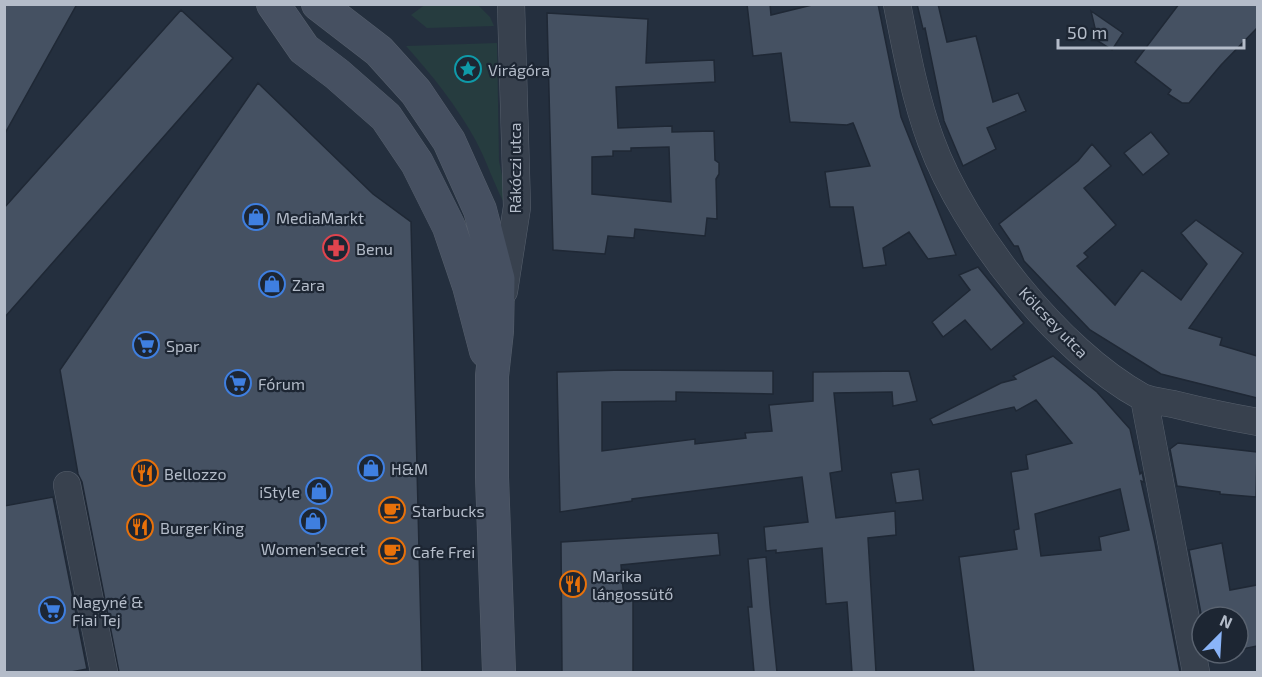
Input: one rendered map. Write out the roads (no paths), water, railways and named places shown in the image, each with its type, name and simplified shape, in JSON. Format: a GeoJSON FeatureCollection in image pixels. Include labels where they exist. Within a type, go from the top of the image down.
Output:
{"type":"FeatureCollection","features":[{"type":"Feature","properties":{"kind":"street","name":"Rákóczi utca"},"geometry":{"type":"LineString","coordinates":[[273,4],[304,49],[338,74],[386,117],[417,163],[449,227],[469,286],[492,376]]}},
{"type":"Feature","properties":{"kind":"street","name":"Rákóczi utca"},"geometry":{"type":"LineString","coordinates":[[318,4],[379,51],[416,93],[448,141],[480,210],[498,279],[498,331]]}},
{"type":"Feature","properties":{"kind":"street","name":"Rákóczi utca"},"geometry":{"type":"LineString","coordinates":[[499,672],[492,477],[492,376],[517,207],[511,4]]}},
{"type":"Feature","properties":{"kind":"street","name":"Kölcsey utca"},"geometry":{"type":"LineString","coordinates":[[897,4],[932,144],[953,188],[981,234],[1015,282],[1062,336],[1144,398]]}},
{"type":"Feature","properties":{"kind":"street"},"geometry":{"type":"LineString","coordinates":[[1196,672],[1144,398],[1257,422]]}},
{"type":"Feature","properties":{"kind":"street"},"geometry":{"type":"LineString","coordinates":[[67,485],[99,671]]}},
{"type":"Feature","properties":{"kind":"place","name":"Virágóra"},"geometry":{"type":"Point","coordinates":[468,69]}},
{"type":"Feature","properties":{"kind":"place","name":"MediaMarkt"},"geometry":{"type":"Point","coordinates":[256,217]}},
{"type":"Feature","properties":{"kind":"place","name":"Benu"},"geometry":{"type":"Point","coordinates":[336,248]}},
{"type":"Feature","properties":{"kind":"place","name":"Zara"},"geometry":{"type":"Point","coordinates":[272,284]}},
{"type":"Feature","properties":{"kind":"place","name":"Spar"},"geometry":{"type":"Point","coordinates":[146,345]}},
{"type":"Feature","properties":{"kind":"place","name":"Fórum"},"geometry":{"type":"Point","coordinates":[238,383]}},
{"type":"Feature","properties":{"kind":"place","name":"H&M"},"geometry":{"type":"Point","coordinates":[371,468]}},
{"type":"Feature","properties":{"kind":"place","name":"Bellozzo"},"geometry":{"type":"Point","coordinates":[145,473]}},
{"type":"Feature","properties":{"kind":"place","name":"iStyle"},"geometry":{"type":"Point","coordinates":[319,491]}},
{"type":"Feature","properties":{"kind":"place","name":"Starbucks"},"geometry":{"type":"Point","coordinates":[392,510]}},
{"type":"Feature","properties":{"kind":"place","name":"Women'secret"},"geometry":{"type":"Point","coordinates":[313,521]}},
{"type":"Feature","properties":{"kind":"place","name":"Burger King"},"geometry":{"type":"Point","coordinates":[140,527]}},
{"type":"Feature","properties":{"kind":"place","name":"Cafe Frei"},"geometry":{"type":"Point","coordinates":[392,551]}},
{"type":"Feature","properties":{"kind":"place","name":"Marika lángossütő"},"geometry":{"type":"Point","coordinates":[573,584]}},
{"type":"Feature","properties":{"kind":"place","name":"Nagyné & Fiai Tej"},"geometry":{"type":"Point","coordinates":[52,610]}}]}
